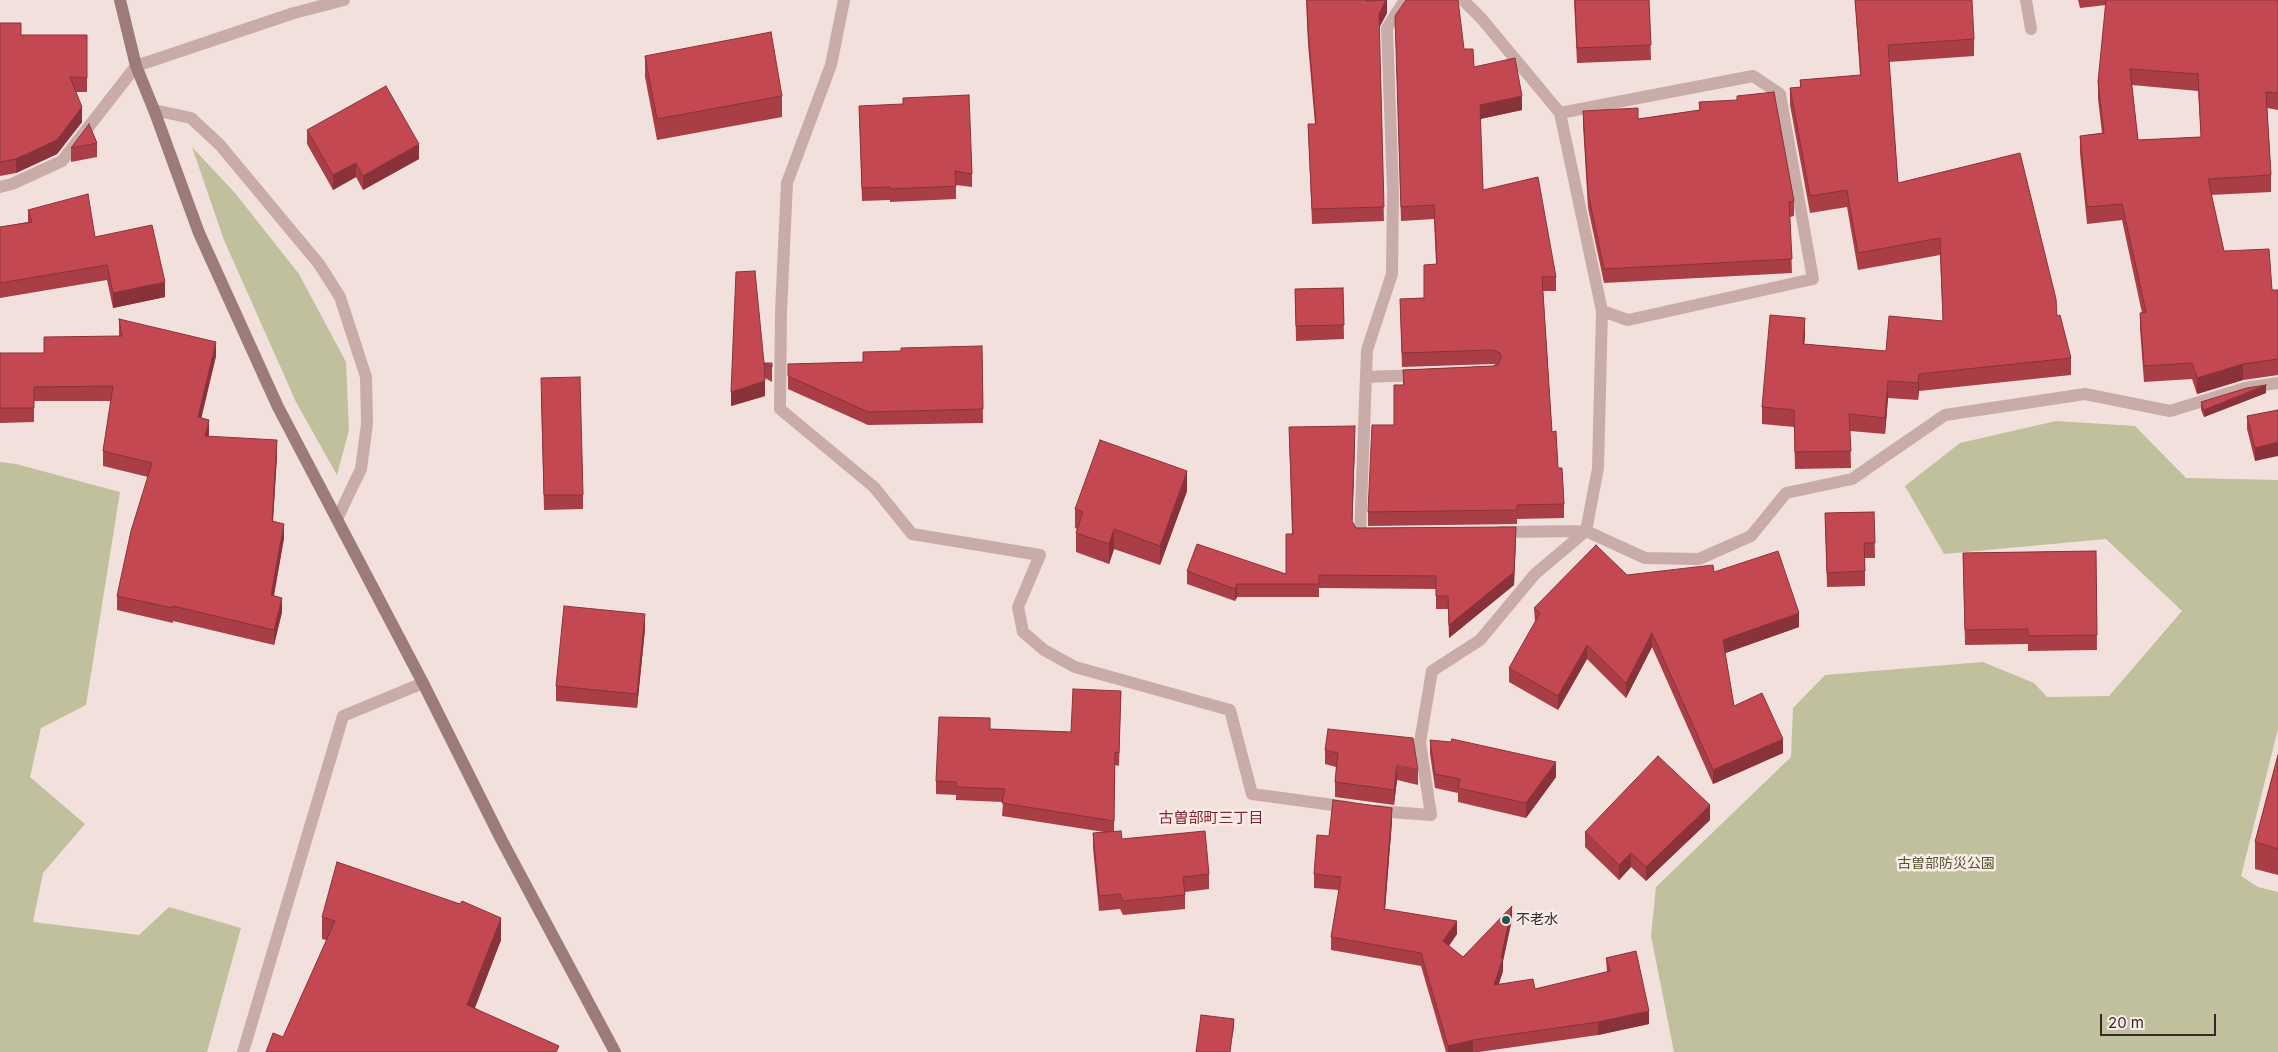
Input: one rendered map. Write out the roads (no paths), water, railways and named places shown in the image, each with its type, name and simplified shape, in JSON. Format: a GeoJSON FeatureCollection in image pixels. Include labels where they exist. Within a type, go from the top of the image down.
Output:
{"type":"FeatureCollection","features":[{"type":"Feature","properties":{"kind":"street"},"geometry":{"type":"LineString","coordinates":[[120,0],[136,66],[154,110],[198,233],[278,407],[423,683],[506,848],[615,1052]]}},
{"type":"Feature","properties":{"kind":"street"},"geometry":{"type":"LineString","coordinates":[[0,187],[12,184],[62,161],[136,66],[294,13],[344,0]]}},
{"type":"Feature","properties":{"kind":"street"},"geometry":{"type":"LineString","coordinates":[[844,0],[831,65],[787,184],[781,312],[780,409],[874,487],[912,534],[1040,555],[1018,607],[1023,632],[1044,650],[1075,667],[1230,710],[1252,794],[1401,814],[1431,815],[1420,742],[1432,671],[1480,640],[1535,574],[1586,531],[1598,468],[1602,311],[1560,113],[1481,18],[1463,0]]}},
{"type":"Feature","properties":{"kind":"street"},"geometry":{"type":"LineString","coordinates":[[1379,534],[1360,534],[1367,350],[1392,274],[1394,190],[1388,28],[1405,0]]}},
{"type":"Feature","properties":{"kind":"street"},"geometry":{"type":"LineString","coordinates":[[2026,0],[2031,29]]}},
{"type":"Feature","properties":{"kind":"street"},"geometry":{"type":"LineString","coordinates":[[1560,113],[1753,76],[1780,94],[1813,279],[1628,320],[1602,311]]}},
{"type":"Feature","properties":{"kind":"street"},"geometry":{"type":"LineString","coordinates":[[154,110],[191,118],[220,145],[319,264],[340,297],[366,377],[367,424],[361,469],[337,519]]}},
{"type":"Feature","properties":{"kind":"street"},"geometry":{"type":"LineString","coordinates":[[1366,377],[1434,374]]}},
{"type":"Feature","properties":{"kind":"street"},"geometry":{"type":"LineString","coordinates":[[1488,532],[1586,531],[1645,558],[1700,559],[1751,536],[1786,493],[1852,479],[1945,415],[2085,394],[2170,411],[2245,388],[2278,383]]}},
{"type":"Feature","properties":{"kind":"street"},"geometry":{"type":"LineString","coordinates":[[243,1052],[343,716],[423,683]]}},
{"type":"Feature","properties":{"kind":"place","name":"不老水"},"geometry":{"type":"Point","coordinates":[1506,920]}},
{"type":"Feature","properties":{"kind":"district","name":"古曽部町三丁目"},"geometry":{"type":"Point","coordinates":[1211,818]}},
{"type":"Feature","properties":{"kind":"park label","name":"古曽部防災公園"},"geometry":{"type":"Point","coordinates":[1946,864]}}]}
